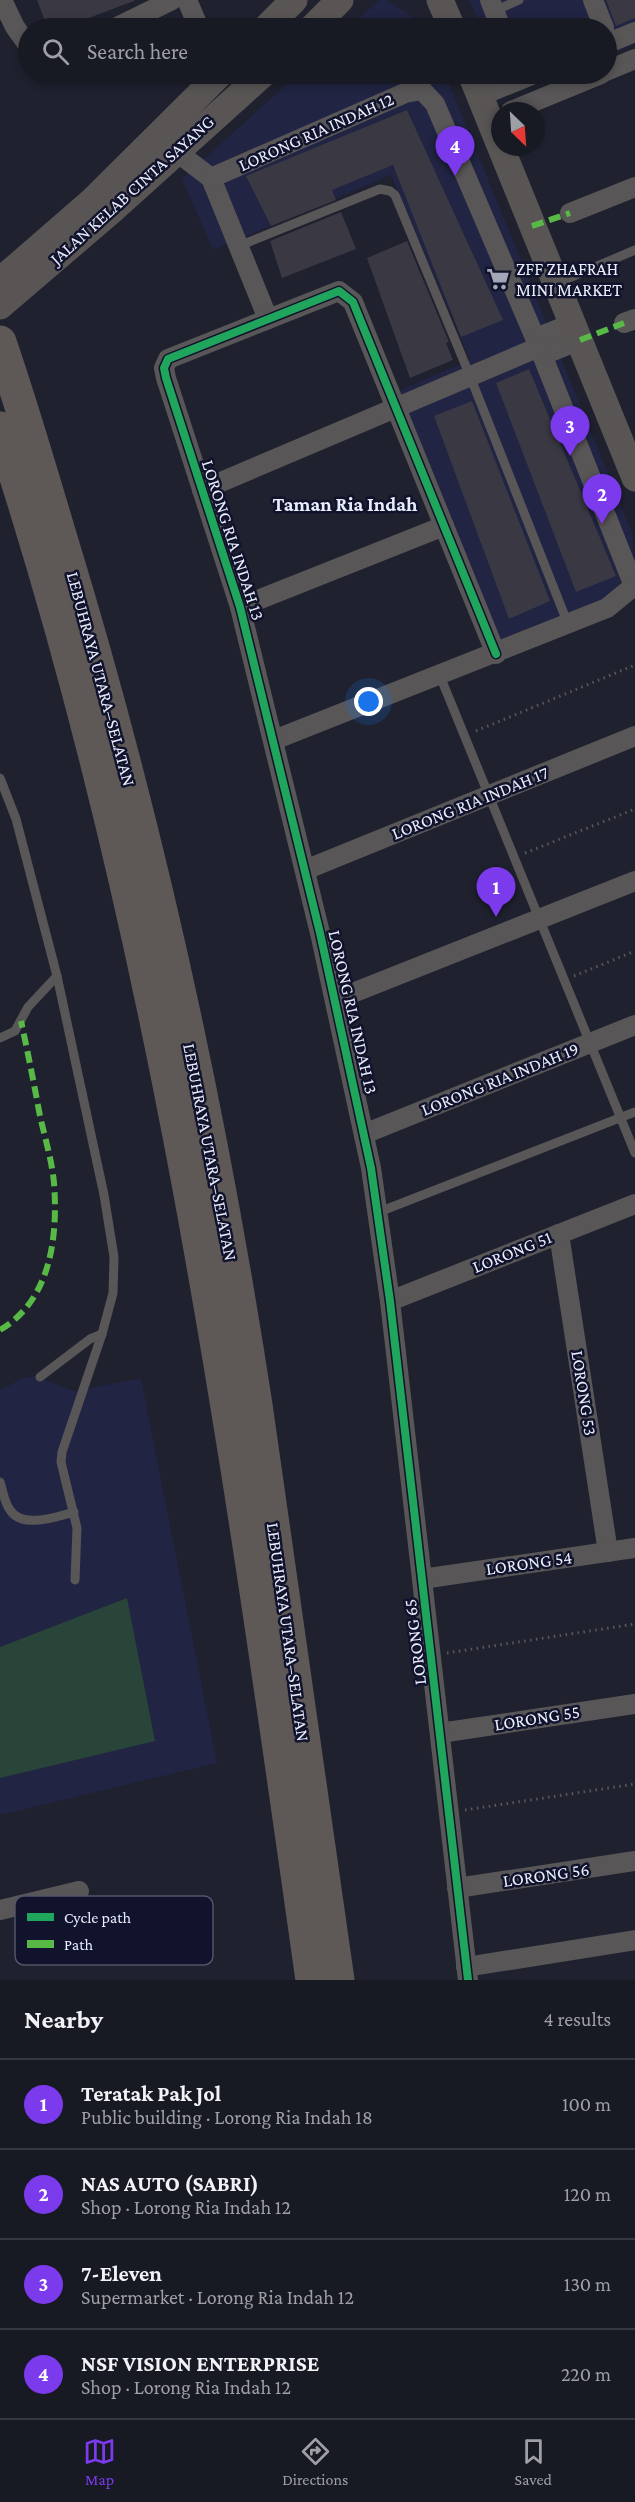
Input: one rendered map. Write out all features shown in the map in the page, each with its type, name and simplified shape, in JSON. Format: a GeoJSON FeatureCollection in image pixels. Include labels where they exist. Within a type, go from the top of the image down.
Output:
{"type":"FeatureCollection","features":[{"type":"Feature","properties":{"kind":"highway","name":"LEBUHRAYA UTARA–SELATAN"},"geometry":{"type":"LineString","coordinates":[[4,352],[89,631],[136,805],[190,1042],[226,1228],[255,1403],[338,1980]]}},
{"type":"Feature","properties":{"kind":"highway","name":"LEBUHRAYA UTARA–SELATAN"},"geometry":{"type":"LineString","coordinates":[[0,428],[26,507],[62,636],[135,921],[162,1048],[195,1215],[227,1405],[265,1646],[312,1980]]}},
{"type":"Feature","properties":{"kind":"main road"},"geometry":{"type":"LineString","coordinates":[[276,18],[294,0]]}},
{"type":"Feature","properties":{"kind":"main road"},"geometry":{"type":"LineString","coordinates":[[323,18],[341,1]]}},
{"type":"Feature","properties":{"kind":"main road","name":"JALAN KELAB CINTA SAYANG"},"geometry":{"type":"LineString","coordinates":[[0,281],[91,202],[209,84]]}},
{"type":"Feature","properties":{"kind":"main road","name":"JALAN KELAB CINTA SAYANG"},"geometry":{"type":"LineString","coordinates":[[0,306],[177,152],[251,84]]}},
{"type":"Feature","properties":{"kind":"main road"},"geometry":{"type":"LineString","coordinates":[[490,103],[556,283],[632,461]]}},
{"type":"Feature","properties":{"kind":"street"},"geometry":{"type":"LineString","coordinates":[[2,0],[18,31]]}},
{"type":"Feature","properties":{"kind":"street"},"geometry":{"type":"LineString","coordinates":[[135,18],[172,0]]}},
{"type":"Feature","properties":{"kind":"street"},"geometry":{"type":"LineString","coordinates":[[187,0],[195,18]]}},
{"type":"Feature","properties":{"kind":"street"},"geometry":{"type":"LineString","coordinates":[[593,0],[600,18]]}},
{"type":"Feature","properties":{"kind":"street"},"geometry":{"type":"LineString","coordinates":[[617,35],[635,32]]}},
{"type":"Feature","properties":{"kind":"street"},"geometry":{"type":"LineString","coordinates":[[617,66],[635,59]]}},
{"type":"Feature","properties":{"kind":"street"},"geometry":{"type":"LineString","coordinates":[[228,84],[238,95]]}},
{"type":"Feature","properties":{"kind":"street"},"geometry":{"type":"LineString","coordinates":[[490,103],[513,84]]}},
{"type":"Feature","properties":{"kind":"street"},"geometry":{"type":"LineString","coordinates":[[490,103],[563,84]]}},
{"type":"Feature","properties":{"kind":"street","name":"LORONG RIA INDAH 12"},"geometry":{"type":"LineString","coordinates":[[211,178],[405,93],[422,90],[435,104],[539,347],[634,585]]}},
{"type":"Feature","properties":{"kind":"street"},"geometry":{"type":"LineString","coordinates":[[177,152],[211,178],[268,319]]}},
{"type":"Feature","properties":{"kind":"street"},"geometry":{"type":"LineString","coordinates":[[570,213],[635,187]]}},
{"type":"Feature","properties":{"kind":"street","name":"LORONG RIA INDAH 13"},"geometry":{"type":"LineString","coordinates":[[390,1301],[379,1212],[364,1134],[274,740],[240,607],[166,378],[165,364],[175,355],[339,291],[347,294],[353,302],[496,654]]}},
{"type":"Feature","properties":{"kind":"street"},"geometry":{"type":"LineString","coordinates":[[202,490],[396,406],[577,332]]}},
{"type":"Feature","properties":{"kind":"street"},"geometry":{"type":"LineString","coordinates":[[240,607],[444,526]]}},
{"type":"Feature","properties":{"kind":"street"},"geometry":{"type":"LineString","coordinates":[[274,740],[496,654],[607,608],[634,585]]}},
{"type":"Feature","properties":{"kind":"street","name":"LORONG RIA INDAH 17"},"geometry":{"type":"LineString","coordinates":[[305,870],[635,736]]}},
{"type":"Feature","properties":{"kind":"street"},"geometry":{"type":"LineString","coordinates":[[335,1000],[635,881]]}},
{"type":"Feature","properties":{"kind":"street","name":"LORONG RIA INDAH 19"},"geometry":{"type":"LineString","coordinates":[[364,1134],[635,1025]]}},
{"type":"Feature","properties":{"kind":"street","name":"LORONG 51"},"geometry":{"type":"LineString","coordinates":[[390,1301],[559,1234],[634,1208]]}},
{"type":"Feature","properties":{"kind":"street","name":"LORONG 53"},"geometry":{"type":"LineString","coordinates":[[559,1234],[608,1551]]}},
{"type":"Feature","properties":{"kind":"street","name":"LORONG 65"},"geometry":{"type":"LineString","coordinates":[[390,1301],[467,1973]]}},
{"type":"Feature","properties":{"kind":"street","name":"LORONG 54"},"geometry":{"type":"LineString","coordinates":[[422,1579],[635,1548]]}},
{"type":"Feature","properties":{"kind":"street","name":"LORONG 55"},"geometry":{"type":"LineString","coordinates":[[440,1733],[635,1704]]}},
{"type":"Feature","properties":{"kind":"street","name":"LORONG 56"},"geometry":{"type":"LineString","coordinates":[[457,1888],[635,1862]]}},
{"type":"Feature","properties":{"kind":"street"},"geometry":{"type":"LineString","coordinates":[[58,1896],[79,1891]]}},
{"type":"Feature","properties":{"kind":"street"},"geometry":{"type":"LineString","coordinates":[[0,1910],[15,1906]]}},
{"type":"Feature","properties":{"kind":"street"},"geometry":{"type":"LineString","coordinates":[[467,1973],[635,1940]]}},
{"type":"Feature","properties":{"kind":"lane"},"geometry":{"type":"LineString","coordinates":[[495,13],[519,0]]}},
{"type":"Feature","properties":{"kind":"lane"},"geometry":{"type":"LineString","coordinates":[[239,246],[380,189],[390,191],[398,201],[470,376],[568,624]]}},
{"type":"Feature","properties":{"kind":"lane"},"geometry":{"type":"LineString","coordinates":[[556,283],[635,250]]}},
{"type":"Feature","properties":{"kind":"lane"},"geometry":{"type":"LineString","coordinates":[[440,676],[635,1153]]}},
{"type":"Feature","properties":{"kind":"lane"},"geometry":{"type":"LineString","coordinates":[[0,778],[16,819],[57,976],[112,1240],[113,1293],[102,1334],[63,1445],[61,1462],[74,1512],[78,1539],[75,1580]]}},
{"type":"Feature","properties":{"kind":"lane"},"geometry":{"type":"LineString","coordinates":[[0,1038],[15,1031],[28,1007],[57,976]]}},
{"type":"Feature","properties":{"kind":"lane"},"geometry":{"type":"LineString","coordinates":[[379,1212],[635,1112]]}},
{"type":"Feature","properties":{"kind":"lane"},"geometry":{"type":"LineString","coordinates":[[40,1377],[90,1339],[102,1334]]}},
{"type":"Feature","properties":{"kind":"lane"},"geometry":{"type":"LineString","coordinates":[[0,1482],[11,1512],[21,1519],[41,1520],[74,1512]]}},
{"type":"Feature","properties":{"kind":"path"},"geometry":{"type":"LineString","coordinates":[[465,736],[635,665]]}},
{"type":"Feature","properties":{"kind":"path"},"geometry":{"type":"LineString","coordinates":[[514,858],[635,809]]}},
{"type":"Feature","properties":{"kind":"path"},"geometry":{"type":"LineString","coordinates":[[564,980],[635,951]]}},
{"type":"Feature","properties":{"kind":"path"},"geometry":{"type":"LineString","coordinates":[[432,1655],[635,1624]]}},
{"type":"Feature","properties":{"kind":"path"},"geometry":{"type":"LineString","coordinates":[[448,1813],[635,1784]]}},
{"type":"Feature","properties":{"kind":"shaded area"},"geometry":{"type":"Polygon","coordinates":[[[379,0],[387,0],[414,18],[359,18],[379,0]]]}},
{"type":"Feature","properties":{"kind":"shaded area"},"geometry":{"type":"Polygon","coordinates":[[[469,0],[635,0],[635,44],[617,52],[617,18],[478,18],[469,0]]]}},
{"type":"Feature","properties":{"kind":"shaded area","name":"Taman Ria Indah"},"geometry":{"type":"Polygon","coordinates":[[[287,84],[449,84],[632,532],[635,564],[603,605],[488,652],[382,398],[470,360],[391,175],[213,250],[182,179],[287,84]]]}},
{"type":"Feature","properties":{"kind":"shaded area"},"geometry":{"type":"Polygon","coordinates":[[[34,1376],[75,1391],[141,1378],[217,1763],[0,1815],[0,1390],[21,1379],[34,1376]]]}},
{"type":"Feature","properties":{"kind":"green space"},"geometry":{"type":"Polygon","coordinates":[[[127,1598],[155,1741],[0,1778],[0,1647],[127,1598]]]}},
{"type":"Feature","properties":{"kind":"building"},"geometry":{"type":"Polygon","coordinates":[[[37,0],[134,0],[89,18],[44,18],[37,0]]]}},
{"type":"Feature","properties":{"kind":"building"},"geometry":{"type":"Polygon","coordinates":[[[606,0],[635,0],[635,18],[617,26],[617,18],[613,18],[606,0]]]}},
{"type":"Feature","properties":{"kind":"building"},"geometry":{"type":"Polygon","coordinates":[[[407,110],[503,320],[461,337],[393,165],[332,190],[336,200],[271,226],[246,176],[407,110]]]}},
{"type":"Feature","properties":{"kind":"building"},"geometry":{"type":"Polygon","coordinates":[[[341,212],[356,249],[282,278],[270,241],[341,212]]]}},
{"type":"Feature","properties":{"kind":"building"},"geometry":{"type":"Polygon","coordinates":[[[407,241],[449,342],[446,343],[453,360],[410,378],[367,258],[407,241]]]}},
{"type":"Feature","properties":{"kind":"building"},"geometry":{"type":"Polygon","coordinates":[[[529,369],[616,576],[576,592],[496,383],[529,369]]]}},
{"type":"Feature","properties":{"kind":"building"},"geometry":{"type":"Polygon","coordinates":[[[472,401],[550,601],[509,619],[434,416],[472,401]]]}},
{"type":"Feature","properties":{"kind":"marked path"},"geometry":{"type":"LineString","coordinates":[[532,226],[570,213]]}},
{"type":"Feature","properties":{"kind":"marked path"},"geometry":{"type":"LineString","coordinates":[[580,340],[624,323]]}},
{"type":"Feature","properties":{"kind":"marked path"},"geometry":{"type":"LineString","coordinates":[[0,1330],[31,1302],[41,1285],[48,1266],[54,1225],[52,1166],[21,1021]]}},
{"type":"Feature","properties":{"kind":"cycle path"},"geometry":{"type":"LineString","coordinates":[[468,1980],[390,1301],[371,1168],[320,933],[240,607],[166,378],[164,368],[168,359],[339,291],[353,302],[496,654]]}},
{"type":"Feature","properties":{"kind":"place","name":"NSF VISION ENTERPRISE"},"geometry":{"type":"Point","coordinates":[455,176]}},
{"type":"Feature","properties":{"kind":"place","name":"ZFF ZHAFRAH MINI MARKET"},"geometry":{"type":"Point","coordinates":[498,279]}},
{"type":"Feature","properties":{"kind":"place","name":"7-Eleven"},"geometry":{"type":"Point","coordinates":[570,456]}},
{"type":"Feature","properties":{"kind":"place","name":"NAS AUTO (SABRI)"},"geometry":{"type":"Point","coordinates":[602,524]}},
{"type":"Feature","properties":{"kind":"place","name":"Teratak Pak Jol"},"geometry":{"type":"Point","coordinates":[496,917]}},
{"type":"Feature","properties":{"kind":"district","name":"Taman Ria Indah"},"geometry":{"type":"Point","coordinates":[345,504]}}]}
